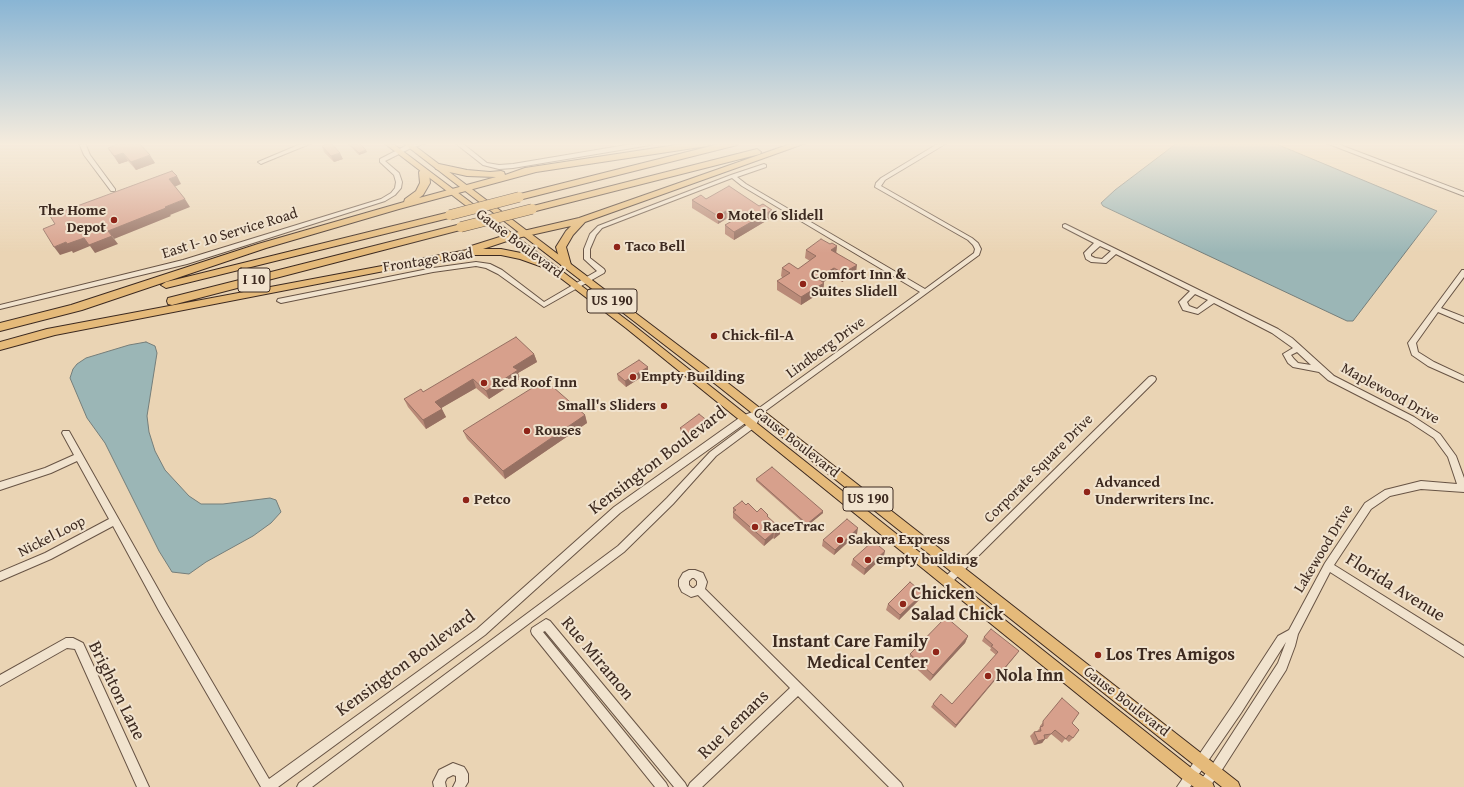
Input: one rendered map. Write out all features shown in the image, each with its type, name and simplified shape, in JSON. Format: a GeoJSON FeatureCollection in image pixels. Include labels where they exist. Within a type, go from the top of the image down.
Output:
{"type":"FeatureCollection","features":[{"type":"Feature","properties":{"kind":"highway"},"geometry":{"type":"LineString","coordinates":[[396,206],[420,193],[425,183],[425,180]]}},
{"type":"Feature","properties":{"kind":"highway"},"geometry":{"type":"LineString","coordinates":[[71,309],[262,246],[396,206],[497,180]]}},
{"type":"Feature","properties":{"kind":"highway","name":"I 10"},"geometry":{"type":"LineString","coordinates":[[0,327],[588,180]]}},
{"type":"Feature","properties":{"kind":"highway","name":"I 10"},"geometry":{"type":"LineString","coordinates":[[0,346],[646,180]]}},
{"type":"Feature","properties":{"kind":"highway"},"geometry":{"type":"LineString","coordinates":[[451,255],[510,237],[582,220],[697,180]]}},
{"type":"Feature","properties":{"kind":"highway"},"geometry":{"type":"LineString","coordinates":[[566,265],[561,247],[569,233],[582,220]]}},
{"type":"Feature","properties":{"kind":"highway"},"geometry":{"type":"LineString","coordinates":[[47,334],[451,255],[475,252],[501,252],[522,256],[548,266]]}},
{"type":"Feature","properties":{"kind":"main road","name":"Gause Boulevard"},"geometry":{"type":"LineString","coordinates":[[435,180],[632,329],[948,581],[1186,781],[1204,786]]}},
{"type":"Feature","properties":{"kind":"main road","name":"Gause Boulevard"},"geometry":{"type":"LineString","coordinates":[[455,180],[721,383],[1233,787]]}},
{"type":"Feature","properties":{"kind":"street"},"geometry":{"type":"LineString","coordinates":[[105,180],[113,190]]}},
{"type":"Feature","properties":{"kind":"street","name":"East I- 10 Service Road"},"geometry":{"type":"LineString","coordinates":[[0,307],[185,262],[383,200],[393,194],[398,188],[398,180]]}},
{"type":"Feature","properties":{"kind":"street","name":"Frontage Road"},"geometry":{"type":"LineString","coordinates":[[281,301],[433,270],[476,264],[488,266],[500,272],[544,305],[602,271],[587,259],[587,249],[593,234],[600,227],[723,180]]}},
{"type":"Feature","properties":{"kind":"street"},"geometry":{"type":"LineString","coordinates":[[738,180],[744,185],[925,292]]}},
{"type":"Feature","properties":{"kind":"street","name":"Lindberg Drive"},"geometry":{"type":"LineString","coordinates":[[758,413],[977,254],[978,250],[976,244],[958,231],[915,209],[878,187],[879,183],[883,180]]}},
{"type":"Feature","properties":{"kind":"street"},"geometry":{"type":"LineString","coordinates":[[1426,180],[1464,194]]}},
{"type":"Feature","properties":{"kind":"street","name":"Maplewood Drive"},"geometry":{"type":"LineString","coordinates":[[1065,226],[1275,331],[1289,340],[1331,378],[1411,419],[1437,436],[1452,456],[1464,488]]}},
{"type":"Feature","properties":{"kind":"street"},"geometry":{"type":"LineString","coordinates":[[1100,243],[1087,253],[1088,257],[1093,260],[1104,260],[1115,251]]}},
{"type":"Feature","properties":{"kind":"street"},"geometry":{"type":"LineString","coordinates":[[1464,272],[1412,343],[1415,353],[1431,364],[1464,379]]}},
{"type":"Feature","properties":{"kind":"street"},"geometry":{"type":"LineString","coordinates":[[1194,291],[1183,302],[1186,308],[1198,312],[1213,300]]}},
{"type":"Feature","properties":{"kind":"street"},"geometry":{"type":"LineString","coordinates":[[1437,309],[1464,320]]}},
{"type":"Feature","properties":{"kind":"street"},"geometry":{"type":"LineString","coordinates":[[632,329],[641,323]]}},
{"type":"Feature","properties":{"kind":"street","name":"Maplewood Drive"},"geometry":{"type":"LineString","coordinates":[[1298,348],[1287,354],[1291,361],[1296,365],[1320,369]]}},
{"type":"Feature","properties":{"kind":"street","name":"Corporate Square Drive"},"geometry":{"type":"LineString","coordinates":[[948,581],[1021,507],[1152,379]]}},
{"type":"Feature","properties":{"kind":"street","name":"Kensington Boulevard"},"geometry":{"type":"LineString","coordinates":[[267,787],[480,632],[510,607],[617,510],[758,413]]}},
{"type":"Feature","properties":{"kind":"street","name":"Kensington Boulevard"},"geometry":{"type":"LineString","coordinates":[[303,787],[621,549],[670,501],[713,454],[748,421]]}},
{"type":"Feature","properties":{"kind":"street"},"geometry":{"type":"LineString","coordinates":[[66,433],[163,608],[267,787]]}},
{"type":"Feature","properties":{"kind":"street"},"geometry":{"type":"LineString","coordinates":[[0,486],[48,471],[79,456]]}},
{"type":"Feature","properties":{"kind":"street","name":"Lakewood Drive"},"geometry":{"type":"LineString","coordinates":[[1204,786],[1282,666],[1290,646],[1292,633],[1328,566],[1368,506],[1388,494],[1420,485],[1464,488]]}},
{"type":"Feature","properties":{"kind":"street","name":"Nickel Loop"},"geometry":{"type":"LineString","coordinates":[[0,577],[48,556],[115,520]]}},
{"type":"Feature","properties":{"kind":"street","name":"Florida Avenue"},"geometry":{"type":"LineString","coordinates":[[1328,566],[1464,652]]}},
{"type":"Feature","properties":{"kind":"street"},"geometry":{"type":"LineString","coordinates":[[699,590],[897,787]]}},
{"type":"Feature","properties":{"kind":"street","name":"Rue Miramon"},"geometry":{"type":"LineString","coordinates":[[662,787],[536,631],[546,624],[681,787]]}},
{"type":"Feature","properties":{"kind":"street","name":"Lakewood Drive"},"geometry":{"type":"LineString","coordinates":[[1186,781],[1282,639],[1292,633]]}},
{"type":"Feature","properties":{"kind":"street","name":"Brighton Lane"},"geometry":{"type":"LineString","coordinates":[[0,681],[66,643],[73,643],[79,646],[142,787]]}},
{"type":"Feature","properties":{"kind":"street","name":"Rue Lemans"},"geometry":{"type":"LineString","coordinates":[[694,787],[798,688]]}},
{"type":"Feature","properties":{"kind":"street"},"geometry":{"type":"LineString","coordinates":[[1241,701],[1253,711]]}},
{"type":"Feature","properties":{"kind":"street"},"geometry":{"type":"LineString","coordinates":[[440,787],[443,774],[453,768],[460,771],[462,774],[462,782],[459,787]]}},
{"type":"Feature","properties":{"kind":"water"},"geometry":{"type":"Polygon","coordinates":[[[1129,180],[1362,180],[1437,211],[1353,321],[1347,321],[1103,206],[1101,203],[1129,180]]]}},
{"type":"Feature","properties":{"kind":"water"},"geometry":{"type":"Polygon","coordinates":[[[146,342],[155,346],[157,353],[147,416],[149,432],[155,451],[165,470],[189,496],[201,504],[223,504],[270,498],[276,500],[281,512],[271,523],[253,536],[206,562],[189,574],[172,572],[159,551],[105,443],[87,418],[70,378],[73,369],[77,364],[86,358],[129,345],[146,342]]]}},
{"type":"Feature","properties":{"kind":"building","name":"The Home Depot"},"geometry":{"type":"Polygon","coordinates":[[[148,180],[170,180],[185,199],[108,231],[112,236],[89,245],[84,238],[67,244],[66,242],[54,247],[43,229],[55,224],[50,216],[148,180]]]}},
{"type":"Feature","properties":{"kind":"building"},"geometry":{"type":"Polygon","coordinates":[[[729,186],[759,206],[763,204],[772,210],[734,232],[725,225],[737,218],[726,211],[718,216],[692,200],[701,195],[706,199],[729,186]]]}},
{"type":"Feature","properties":{"kind":"building"},"geometry":{"type":"Polygon","coordinates":[[[821,239],[837,246],[831,250],[857,265],[843,273],[834,268],[817,278],[824,283],[801,297],[777,281],[790,273],[782,268],[789,263],[798,269],[816,256],[806,250],[821,239]]]}},
{"type":"Feature","properties":{"kind":"building"},"geometry":{"type":"Polygon","coordinates":[[[516,337],[534,354],[513,367],[518,370],[486,391],[473,379],[435,402],[442,409],[423,420],[404,399],[421,389],[423,392],[516,337]]]}},
{"type":"Feature","properties":{"kind":"building"},"geometry":{"type":"Polygon","coordinates":[[[639,360],[648,367],[625,381],[617,374],[639,360]]]}},
{"type":"Feature","properties":{"kind":"building","name":"Rouses"},"geometry":{"type":"Polygon","coordinates":[[[545,380],[585,415],[503,471],[463,431],[545,380]]]}},
{"type":"Feature","properties":{"kind":"building"},"geometry":{"type":"Polygon","coordinates":[[[699,414],[709,422],[690,436],[680,428],[699,414]]]}},
{"type":"Feature","properties":{"kind":"building","name":"RaceTrac"},"geometry":{"type":"Polygon","coordinates":[[[772,467],[823,511],[807,524],[756,479],[772,467]]]}},
{"type":"Feature","properties":{"kind":"building","name":"RaceTrac"},"geometry":{"type":"Polygon","coordinates":[[[742,501],[746,505],[748,503],[757,512],[761,508],[780,528],[765,540],[733,512],[736,510],[733,508],[742,501]]]}},
{"type":"Feature","properties":{"kind":"building","name":"Sakura Express"},"geometry":{"type":"Polygon","coordinates":[[[847,519],[858,528],[835,550],[823,540],[847,519]]]}},
{"type":"Feature","properties":{"kind":"building","name":"empty building"},"geometry":{"type":"Polygon","coordinates":[[[873,541],[885,551],[865,569],[853,559],[873,541]]]}},
{"type":"Feature","properties":{"kind":"building","name":"Chicken Salad Chick"},"geometry":{"type":"Polygon","coordinates":[[[910,582],[923,593],[900,615],[888,604],[910,582]]]}},
{"type":"Feature","properties":{"kind":"building","name":"Instant Care Family Medical Center"},"geometry":{"type":"Polygon","coordinates":[[[946,617],[968,636],[933,675],[910,654],[946,617]]]}},
{"type":"Feature","properties":{"kind":"building","name":"Nola Inn"},"geometry":{"type":"Polygon","coordinates":[[[991,629],[1019,651],[956,725],[933,704],[941,694],[952,704],[998,652],[984,637],[991,629]]]}},
{"type":"Feature","properties":{"kind":"building"},"geometry":{"type":"Polygon","coordinates":[[[1062,698],[1079,713],[1072,723],[1079,730],[1073,738],[1069,735],[1066,739],[1055,730],[1051,734],[1044,735],[1045,739],[1038,741],[1034,732],[1041,731],[1040,727],[1043,726],[1043,721],[1062,698]]]}},
{"type":"Feature","properties":{"kind":"place","name":"Motel 6 Slidell"},"geometry":{"type":"Point","coordinates":[720,216]}},
{"type":"Feature","properties":{"kind":"place","name":"The Home Depot"},"geometry":{"type":"Point","coordinates":[114,220]}},
{"type":"Feature","properties":{"kind":"place","name":"Taco Bell"},"geometry":{"type":"Point","coordinates":[617,247]}},
{"type":"Feature","properties":{"kind":"place","name":"Comfort Inn & Suites Slidell"},"geometry":{"type":"Point","coordinates":[803,284]}},
{"type":"Feature","properties":{"kind":"place","name":"Chick-fil-A"},"geometry":{"type":"Point","coordinates":[714,336]}},
{"type":"Feature","properties":{"kind":"place","name":"Empty Building"},"geometry":{"type":"Point","coordinates":[633,377]}},
{"type":"Feature","properties":{"kind":"place","name":"Red Roof Inn"},"geometry":{"type":"Point","coordinates":[484,383]}},
{"type":"Feature","properties":{"kind":"place","name":"Small's Sliders"},"geometry":{"type":"Point","coordinates":[664,406]}},
{"type":"Feature","properties":{"kind":"place","name":"Rouses"},"geometry":{"type":"Point","coordinates":[527,431]}},
{"type":"Feature","properties":{"kind":"place","name":"Advanced Underwriters Inc."},"geometry":{"type":"Point","coordinates":[1087,492]}},
{"type":"Feature","properties":{"kind":"place","name":"Petco"},"geometry":{"type":"Point","coordinates":[466,500]}},
{"type":"Feature","properties":{"kind":"place","name":"RaceTrac"},"geometry":{"type":"Point","coordinates":[755,527]}},
{"type":"Feature","properties":{"kind":"place","name":"Sakura Express"},"geometry":{"type":"Point","coordinates":[840,540]}},
{"type":"Feature","properties":{"kind":"place","name":"empty building"},"geometry":{"type":"Point","coordinates":[868,560]}},
{"type":"Feature","properties":{"kind":"place","name":"Chicken Salad Chick"},"geometry":{"type":"Point","coordinates":[903,604]}},
{"type":"Feature","properties":{"kind":"place","name":"Instant Care Family Medical Center"},"geometry":{"type":"Point","coordinates":[936,652]}},
{"type":"Feature","properties":{"kind":"place","name":"Los Tres Amigos"},"geometry":{"type":"Point","coordinates":[1098,655]}},
{"type":"Feature","properties":{"kind":"place","name":"Nola Inn"},"geometry":{"type":"Point","coordinates":[988,676]}}]}
